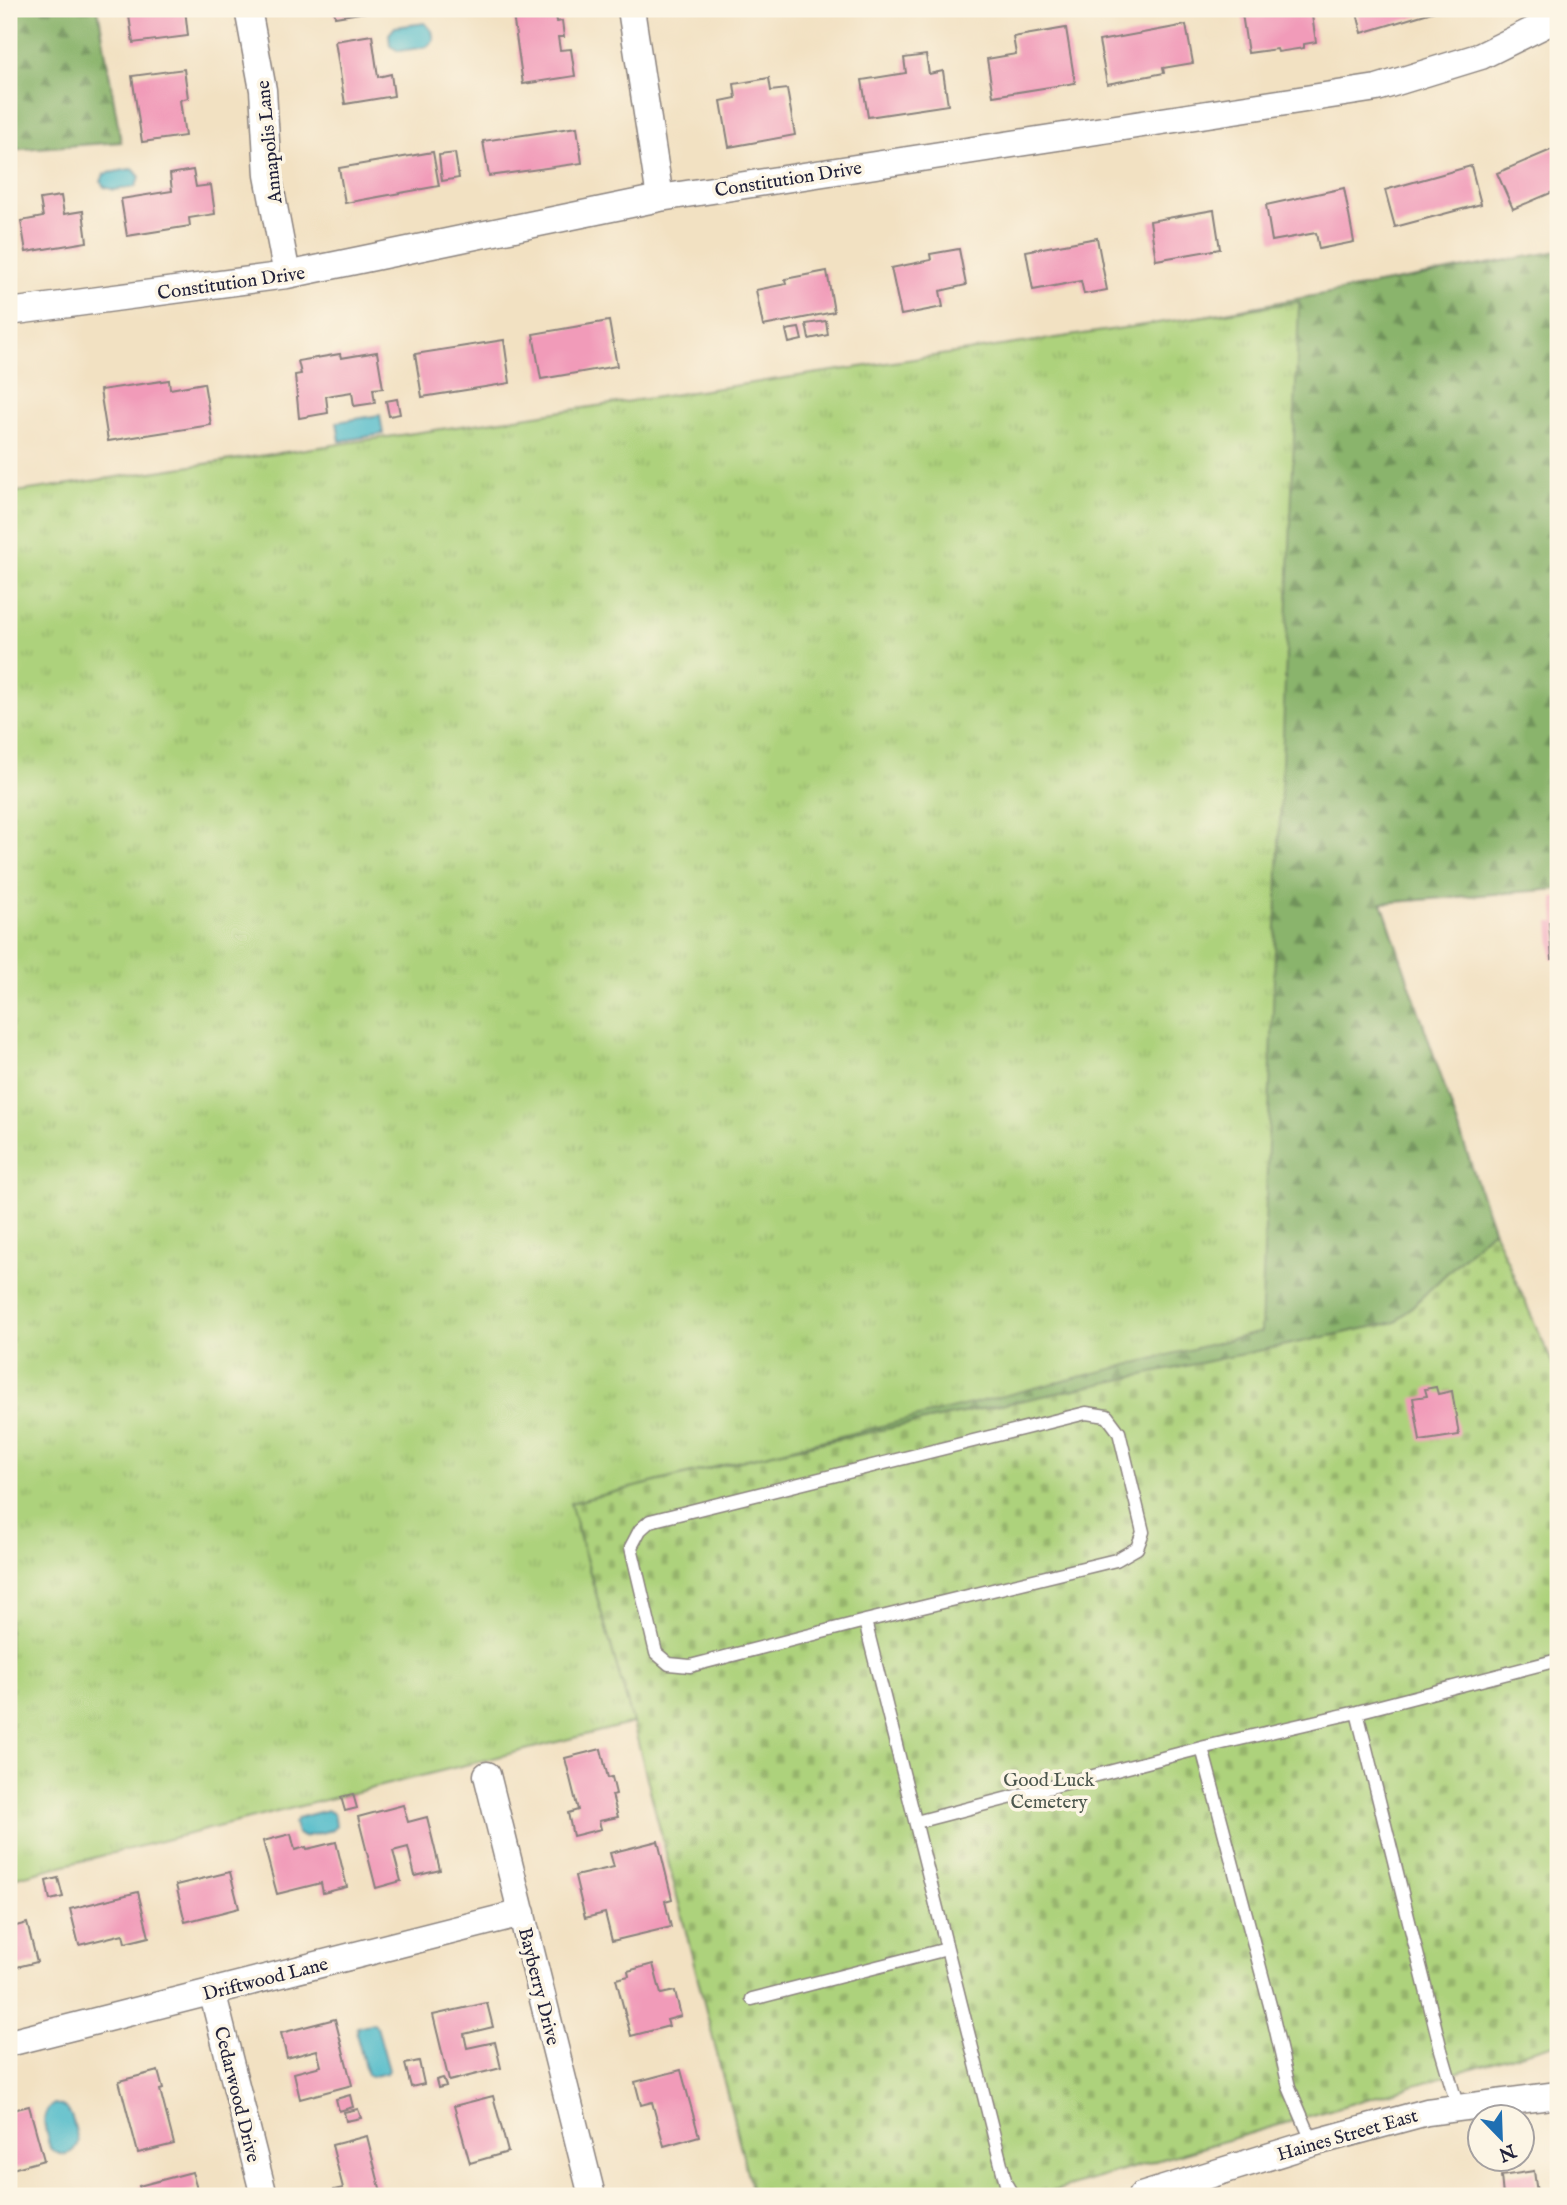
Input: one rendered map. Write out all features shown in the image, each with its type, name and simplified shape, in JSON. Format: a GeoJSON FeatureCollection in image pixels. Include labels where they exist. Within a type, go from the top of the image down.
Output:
{"type":"FeatureCollection","features":[{"type":"Feature","properties":{"kind":"street","name":"Annapolis Lane"},"geometry":{"type":"LineString","coordinates":[[248,9],[263,90],[268,175],[288,275]]}},
{"type":"Feature","properties":{"kind":"street"},"geometry":{"type":"LineString","coordinates":[[631,9],[660,198]]}},
{"type":"Feature","properties":{"kind":"street","name":"Constitution Drive"},"geometry":{"type":"LineString","coordinates":[[9,312],[288,275],[660,198],[1377,88],[1481,56],[1558,18]]}},
{"type":"Feature","properties":{"kind":"street","name":"Bayberry Drive"},"geometry":{"type":"LineString","coordinates":[[487,1775],[592,2196]]}},
{"type":"Feature","properties":{"kind":"street","name":"Driftwood Lane"},"geometry":{"type":"LineString","coordinates":[[9,2043],[522,1913]]}},
{"type":"Feature","properties":{"kind":"street","name":"Cedarwood Drive"},"geometry":{"type":"LineString","coordinates":[[212,1992],[264,2196]]}},
{"type":"Feature","properties":{"kind":"street","name":"Haines Street East"},"geometry":{"type":"LineString","coordinates":[[1141,2196],[1313,2143],[1427,2112],[1558,2095]]}},
{"type":"Feature","properties":{"kind":"lane"},"geometry":{"type":"LineString","coordinates":[[1086,1413],[1107,1416],[1119,1432],[1143,1532],[1138,1548],[1116,1560],[865,1620],[690,1666],[669,1664],[656,1653],[631,1547],[640,1530],[650,1521],[1086,1413]]}},
{"type":"Feature","properties":{"kind":"lane"},"geometry":{"type":"LineString","coordinates":[[865,1620],[1006,2184],[1013,2196]]}},
{"type":"Feature","properties":{"kind":"lane"},"geometry":{"type":"LineString","coordinates":[[916,1822],[1558,1660]]}},
{"type":"Feature","properties":{"kind":"lane"},"geometry":{"type":"LineString","coordinates":[[1357,1712],[1441,2050],[1458,2108]]}},
{"type":"Feature","properties":{"kind":"lane"},"geometry":{"type":"LineString","coordinates":[[1202,1748],[1289,2087],[1313,2143]]}},
{"type":"Feature","properties":{"kind":"lane"},"geometry":{"type":"LineString","coordinates":[[752,1999],[947,1949]]}},
{"type":"Feature","properties":{"kind":"green space"},"geometry":{"type":"Polygon","coordinates":[[[9,9],[98,9],[121,142],[9,150],[9,9]]]}},
{"type":"Feature","properties":{"kind":"green space"},"geometry":{"type":"Polygon","coordinates":[[[1558,251],[1558,889],[1382,903],[1493,1229],[1396,1322],[777,1452],[261,489],[1558,251]]]}},
{"type":"Feature","properties":{"kind":"green space"},"geometry":{"type":"Polygon","coordinates":[[[1299,302],[1261,1332],[570,1503],[633,1723],[9,1879],[9,493],[1299,302]]]}},
{"type":"Feature","properties":{"kind":"green space","name":"Good Luck Cemetery"},"geometry":{"type":"Polygon","coordinates":[[[1493,1229],[1558,1376],[1558,2043],[1037,2196],[753,2196],[633,1723],[570,1503],[777,1452],[1396,1322],[1493,1229]]]}},
{"type":"Feature","properties":{"kind":"water"},"geometry":{"type":"Polygon","coordinates":[[[425,23],[432,31],[434,40],[427,47],[399,51],[390,46],[389,34],[395,27],[425,23]]]}},
{"type":"Feature","properties":{"kind":"water"},"geometry":{"type":"Polygon","coordinates":[[[130,169],[140,177],[135,187],[114,190],[104,187],[101,182],[104,174],[130,169]]]}},
{"type":"Feature","properties":{"kind":"water"},"geometry":{"type":"Polygon","coordinates":[[[380,415],[383,434],[340,441],[337,422],[380,415]]]}},
{"type":"Feature","properties":{"kind":"water"},"geometry":{"type":"Polygon","coordinates":[[[327,1810],[334,1814],[336,1825],[333,1830],[303,1837],[297,1833],[294,1823],[298,1818],[327,1810]]]}},
{"type":"Feature","properties":{"kind":"water"},"geometry":{"type":"Polygon","coordinates":[[[373,2023],[377,2027],[389,2070],[371,2077],[367,2075],[356,2033],[357,2027],[373,2023]]]}},
{"type":"Feature","properties":{"kind":"water"},"geometry":{"type":"Polygon","coordinates":[[[54,2104],[65,2108],[72,2117],[78,2142],[70,2153],[58,2153],[50,2148],[44,2118],[54,2104]]]}},
{"type":"Feature","properties":{"kind":"building"},"geometry":{"type":"Polygon","coordinates":[[[128,9],[185,9],[188,36],[133,43],[128,9]]]}},
{"type":"Feature","properties":{"kind":"building"},"geometry":{"type":"Polygon","coordinates":[[[334,9],[379,9],[379,10],[335,17],[334,9]]]}},
{"type":"Feature","properties":{"kind":"building"},"geometry":{"type":"Polygon","coordinates":[[[555,9],[557,22],[562,21],[564,37],[558,37],[560,50],[571,49],[575,76],[523,84],[513,15],[555,9]]]}},
{"type":"Feature","properties":{"kind":"building"},"geometry":{"type":"Polygon","coordinates":[[[1065,9],[1084,9],[1084,10],[1066,13],[1065,9]]]}},
{"type":"Feature","properties":{"kind":"building"},"geometry":{"type":"Polygon","coordinates":[[[1093,9],[1113,9],[1113,12],[1095,15],[1093,9]]]}},
{"type":"Feature","properties":{"kind":"building"},"geometry":{"type":"Polygon","coordinates":[[[1275,9],[1311,9],[1316,42],[1304,44],[1304,48],[1248,53],[1242,14],[1275,9]]]}},
{"type":"Feature","properties":{"kind":"building"},"geometry":{"type":"Polygon","coordinates":[[[1356,9],[1442,9],[1362,33],[1356,9]]]}},
{"type":"Feature","properties":{"kind":"building"},"geometry":{"type":"Polygon","coordinates":[[[1186,25],[1193,63],[1163,68],[1164,73],[1107,84],[1099,41],[1186,25]]]}},
{"type":"Feature","properties":{"kind":"building"},"geometry":{"type":"Polygon","coordinates":[[[1066,28],[1075,83],[993,96],[987,59],[1016,54],[1013,37],[1066,28]]]}},
{"type":"Feature","properties":{"kind":"building"},"geometry":{"type":"Polygon","coordinates":[[[372,35],[378,77],[391,74],[394,96],[345,104],[335,41],[372,35]]]}},
{"type":"Feature","properties":{"kind":"building"},"geometry":{"type":"Polygon","coordinates":[[[926,55],[929,74],[943,71],[948,105],[868,117],[862,80],[906,73],[904,58],[926,55]]]}},
{"type":"Feature","properties":{"kind":"building"},"geometry":{"type":"Polygon","coordinates":[[[184,69],[188,98],[180,100],[185,136],[142,142],[132,76],[184,69]]]}},
{"type":"Feature","properties":{"kind":"building"},"geometry":{"type":"Polygon","coordinates":[[[769,78],[771,91],[787,89],[795,135],[729,147],[721,101],[736,98],[734,84],[769,78]]]}},
{"type":"Feature","properties":{"kind":"building"},"geometry":{"type":"Polygon","coordinates":[[[577,127],[582,163],[489,176],[483,141],[577,127]]]}},
{"type":"Feature","properties":{"kind":"building"},"geometry":{"type":"Polygon","coordinates":[[[1558,147],[1558,199],[1555,191],[1513,209],[1497,173],[1558,147]]]}},
{"type":"Feature","properties":{"kind":"building"},"geometry":{"type":"Polygon","coordinates":[[[433,152],[439,186],[345,203],[339,168],[433,152]]]}},
{"type":"Feature","properties":{"kind":"building"},"geometry":{"type":"Polygon","coordinates":[[[455,153],[459,178],[442,181],[439,155],[455,153]]]}},
{"type":"Feature","properties":{"kind":"building"},"geometry":{"type":"Polygon","coordinates":[[[1471,166],[1481,204],[1395,227],[1385,190],[1471,166]]]}},
{"type":"Feature","properties":{"kind":"building"},"geometry":{"type":"Polygon","coordinates":[[[193,170],[196,187],[211,185],[215,214],[189,218],[190,226],[127,236],[121,199],[172,191],[170,174],[193,170]]]}},
{"type":"Feature","properties":{"kind":"building"},"geometry":{"type":"Polygon","coordinates":[[[1344,188],[1354,242],[1319,249],[1316,233],[1272,241],[1266,205],[1344,188]]]}},
{"type":"Feature","properties":{"kind":"building"},"geometry":{"type":"Polygon","coordinates":[[[61,196],[64,214],[83,211],[87,242],[26,252],[21,221],[43,217],[40,199],[61,196]]]}},
{"type":"Feature","properties":{"kind":"building"},"geometry":{"type":"Polygon","coordinates":[[[1214,210],[1220,249],[1156,260],[1150,221],[1214,210]]]}},
{"type":"Feature","properties":{"kind":"building"},"geometry":{"type":"Polygon","coordinates":[[[1097,238],[1107,290],[1084,294],[1081,281],[1033,290],[1026,251],[1097,238]]]}},
{"type":"Feature","properties":{"kind":"building"},"geometry":{"type":"Polygon","coordinates":[[[959,249],[966,285],[940,291],[943,307],[901,315],[891,268],[931,260],[930,254],[959,249]]]}},
{"type":"Feature","properties":{"kind":"building"},"geometry":{"type":"Polygon","coordinates":[[[827,271],[834,312],[763,326],[756,290],[786,284],[785,279],[827,271]]]}},
{"type":"Feature","properties":{"kind":"building"},"geometry":{"type":"Polygon","coordinates":[[[609,321],[617,366],[541,379],[533,334],[609,321]]]}},
{"type":"Feature","properties":{"kind":"building"},"geometry":{"type":"Polygon","coordinates":[[[826,321],[828,335],[809,339],[806,324],[826,321]]]}},
{"type":"Feature","properties":{"kind":"building"},"geometry":{"type":"Polygon","coordinates":[[[799,328],[802,340],[789,343],[786,330],[799,328]]]}},
{"type":"Feature","properties":{"kind":"building"},"geometry":{"type":"Polygon","coordinates":[[[504,340],[510,383],[422,397],[415,354],[504,340]]]}},
{"type":"Feature","properties":{"kind":"building"},"geometry":{"type":"Polygon","coordinates":[[[377,352],[383,388],[373,389],[375,403],[354,406],[352,392],[326,396],[328,413],[299,418],[295,375],[301,374],[298,361],[340,354],[341,358],[377,352]]]}},
{"type":"Feature","properties":{"kind":"building"},"geometry":{"type":"Polygon","coordinates":[[[169,380],[170,389],[204,383],[211,425],[108,441],[100,390],[169,380]]]}},
{"type":"Feature","properties":{"kind":"building"},"geometry":{"type":"Polygon","coordinates":[[[397,399],[400,414],[389,416],[386,401],[397,399]]]}},
{"type":"Feature","properties":{"kind":"building"},"geometry":{"type":"Polygon","coordinates":[[[1553,898],[1558,898],[1558,958],[1552,959],[1549,922],[1555,922],[1553,898]]]}},
{"type":"Feature","properties":{"kind":"building"},"geometry":{"type":"Polygon","coordinates":[[[1436,1387],[1438,1394],[1452,1391],[1459,1435],[1420,1441],[1413,1398],[1427,1396],[1425,1389],[1436,1387]]]}},
{"type":"Feature","properties":{"kind":"building"},"geometry":{"type":"Polygon","coordinates":[[[601,1749],[608,1778],[612,1777],[616,1794],[612,1795],[618,1817],[599,1821],[601,1829],[573,1836],[568,1813],[578,1810],[565,1758],[601,1749]]]}},
{"type":"Feature","properties":{"kind":"building"},"geometry":{"type":"Polygon","coordinates":[[[353,1794],[357,1808],[345,1811],[341,1797],[353,1794]]]}},
{"type":"Feature","properties":{"kind":"building"},"geometry":{"type":"Polygon","coordinates":[[[403,1805],[408,1822],[427,1817],[440,1870],[415,1876],[408,1847],[393,1851],[401,1881],[376,1888],[358,1817],[403,1805]]]}},
{"type":"Feature","properties":{"kind":"building"},"geometry":{"type":"Polygon","coordinates":[[[291,1834],[295,1850],[336,1842],[347,1887],[323,1893],[321,1883],[277,1894],[263,1841],[291,1834]]]}},
{"type":"Feature","properties":{"kind":"building"},"geometry":{"type":"Polygon","coordinates":[[[658,1841],[672,1899],[665,1901],[671,1927],[612,1941],[605,1913],[585,1918],[575,1876],[614,1867],[610,1853],[658,1841]]]}},
{"type":"Feature","properties":{"kind":"building"},"geometry":{"type":"Polygon","coordinates":[[[230,1872],[239,1908],[185,1922],[176,1885],[230,1872]]]}},
{"type":"Feature","properties":{"kind":"building"},"geometry":{"type":"Polygon","coordinates":[[[58,1878],[63,1897],[50,1900],[46,1881],[58,1878]]]}},
{"type":"Feature","properties":{"kind":"building"},"geometry":{"type":"Polygon","coordinates":[[[138,1892],[149,1937],[125,1943],[123,1934],[79,1945],[70,1909],[138,1892]]]}},
{"type":"Feature","properties":{"kind":"building"},"geometry":{"type":"Polygon","coordinates":[[[27,1923],[37,1962],[9,1969],[9,1928],[27,1923]]]}},
{"type":"Feature","properties":{"kind":"building"},"geometry":{"type":"Polygon","coordinates":[[[653,1964],[661,1994],[675,1991],[681,2016],[667,2020],[669,2026],[631,2036],[616,1979],[629,1976],[628,1971],[653,1964]]]}},
{"type":"Feature","properties":{"kind":"building"},"geometry":{"type":"Polygon","coordinates":[[[487,2003],[493,2027],[464,2034],[467,2048],[495,2042],[501,2068],[449,2081],[433,2015],[487,2003]]]}},
{"type":"Feature","properties":{"kind":"building"},"geometry":{"type":"Polygon","coordinates":[[[335,2019],[352,2085],[300,2099],[294,2073],[321,2066],[317,2050],[287,2058],[281,2033],[335,2019]]]}},
{"type":"Feature","properties":{"kind":"building"},"geometry":{"type":"Polygon","coordinates":[[[419,2061],[424,2084],[411,2087],[405,2064],[419,2061]]]}},
{"type":"Feature","properties":{"kind":"building"},"geometry":{"type":"Polygon","coordinates":[[[681,2070],[699,2136],[664,2146],[652,2102],[641,2105],[635,2082],[681,2070]]]}},
{"type":"Feature","properties":{"kind":"building"},"geometry":{"type":"Polygon","coordinates":[[[158,2071],[163,2089],[160,2090],[174,2144],[138,2153],[119,2081],[158,2071]]]}},
{"type":"Feature","properties":{"kind":"building"},"geometry":{"type":"Polygon","coordinates":[[[443,2078],[446,2086],[438,2088],[436,2080],[443,2078]]]}},
{"type":"Feature","properties":{"kind":"building"},"geometry":{"type":"Polygon","coordinates":[[[350,2095],[353,2107],[339,2111],[336,2099],[350,2095]]]}},
{"type":"Feature","properties":{"kind":"building"},"geometry":{"type":"Polygon","coordinates":[[[493,2096],[508,2152],[470,2163],[454,2106],[493,2096]]]}},
{"type":"Feature","properties":{"kind":"building"},"geometry":{"type":"Polygon","coordinates":[[[29,2106],[44,2160],[9,2170],[9,2111],[29,2106]]]}},
{"type":"Feature","properties":{"kind":"building"},"geometry":{"type":"Polygon","coordinates":[[[358,2109],[361,2118],[346,2121],[344,2112],[358,2109]]]}},
{"type":"Feature","properties":{"kind":"building"},"geometry":{"type":"Polygon","coordinates":[[[367,2136],[382,2196],[335,2196],[334,2190],[343,2188],[332,2145],[367,2136]]]}},
{"type":"Feature","properties":{"kind":"building"},"geometry":{"type":"Polygon","coordinates":[[[192,2172],[197,2189],[177,2196],[142,2196],[139,2186],[192,2172]]]}},
{"type":"Feature","properties":{"kind":"building"},"geometry":{"type":"Polygon","coordinates":[[[1534,2174],[1537,2193],[1540,2196],[1503,2196],[1501,2176],[1534,2174]]]}}]}
